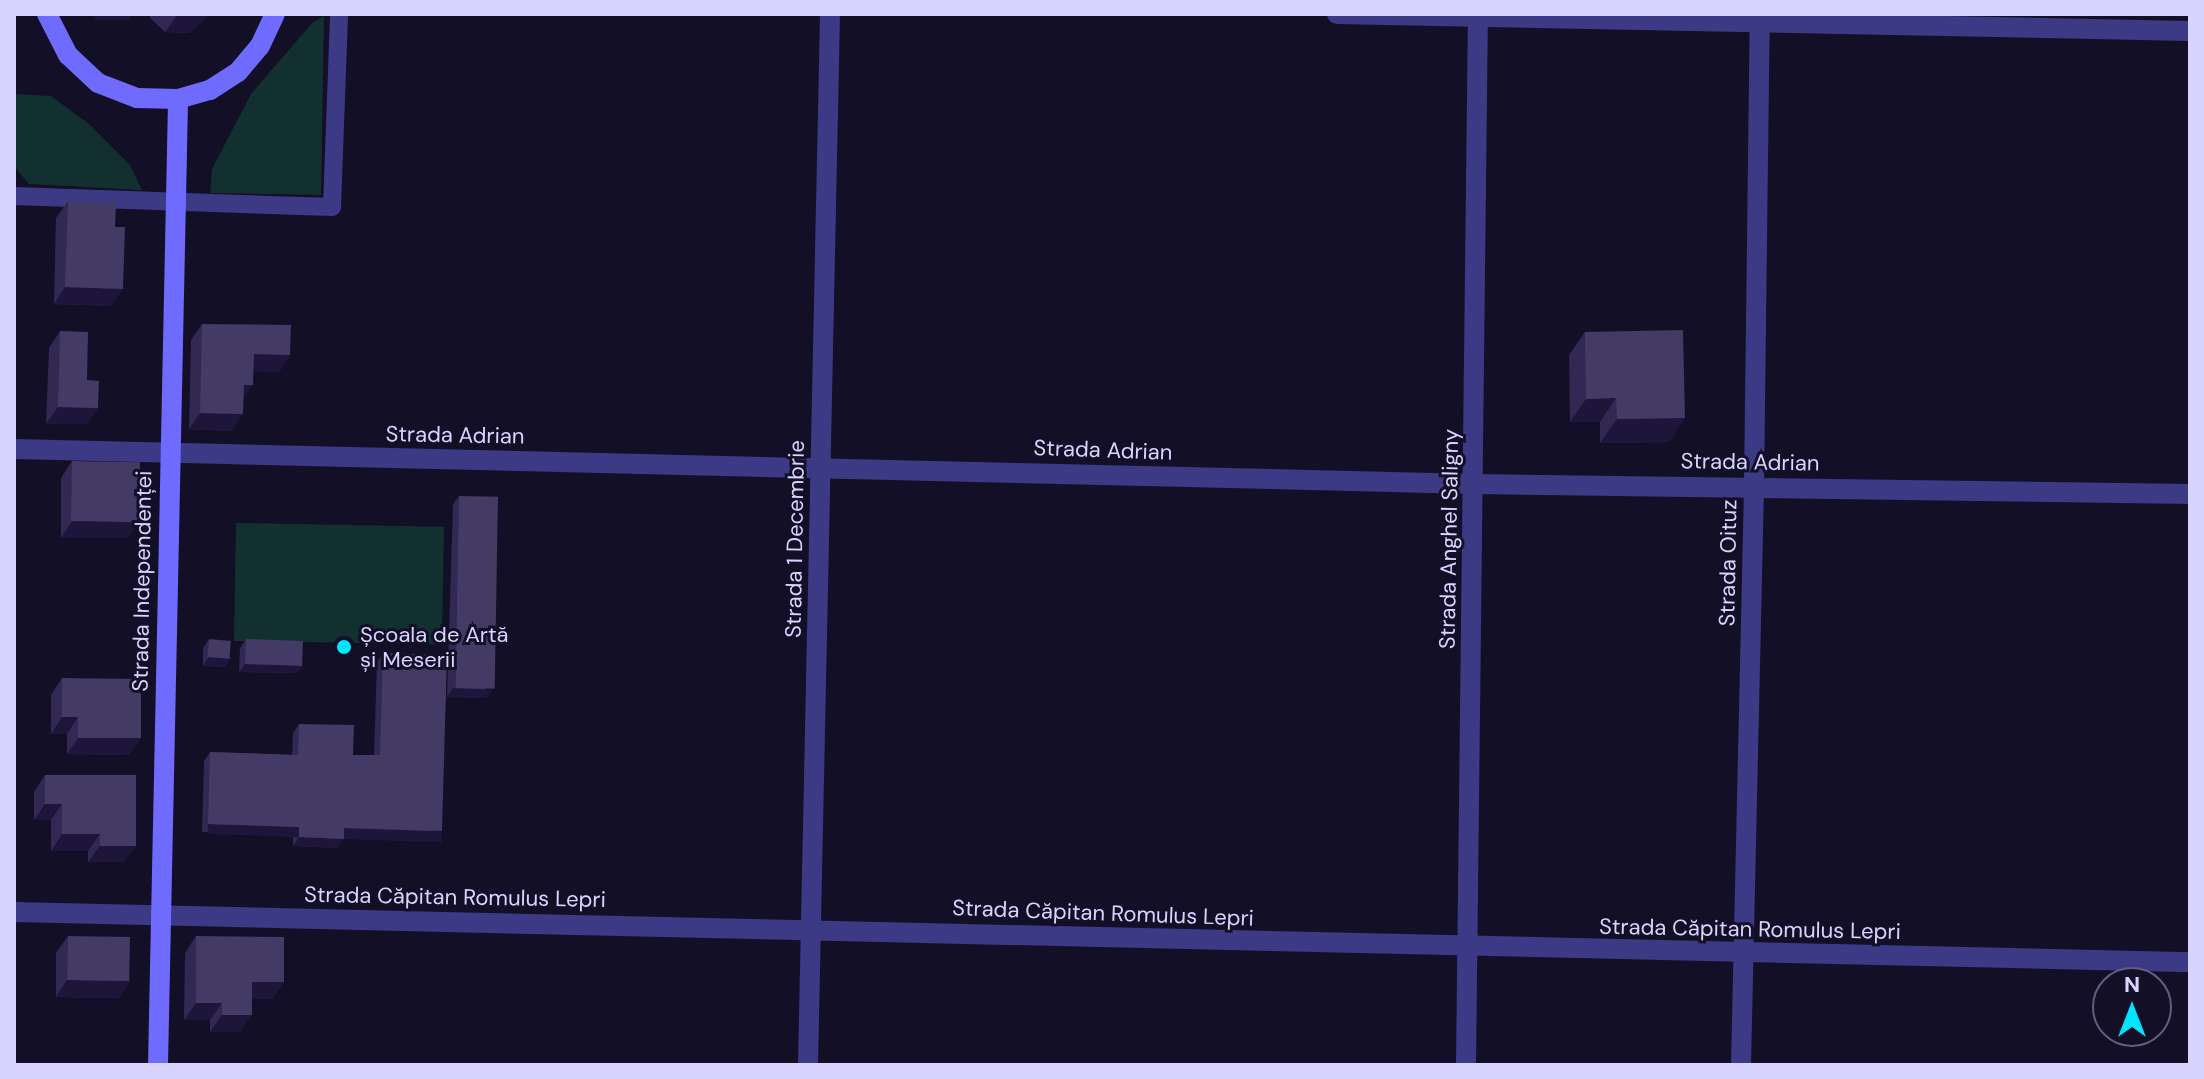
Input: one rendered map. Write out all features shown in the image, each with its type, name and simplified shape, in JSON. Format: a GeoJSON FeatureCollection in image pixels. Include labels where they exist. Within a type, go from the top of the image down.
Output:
{"type":"FeatureCollection","features":[{"type":"Feature","properties":{"kind":"street"},"geometry":{"type":"LineString","coordinates":[[47,14],[68,55],[98,83],[137,98],[178,99],[210,90],[238,72],[260,46],[275,14]]}},
{"type":"Feature","properties":{"kind":"street","name":"Strada 1 Decembrie"},"geometry":{"type":"LineString","coordinates":[[808,1065],[830,14]]}},
{"type":"Feature","properties":{"kind":"street"},"geometry":{"type":"LineString","coordinates":[[1337,14],[1760,19],[2190,31]]}},
{"type":"Feature","properties":{"kind":"street","name":"Strada Anghel Saligny"},"geometry":{"type":"LineString","coordinates":[[1466,1065],[1478,16]]}},
{"type":"Feature","properties":{"kind":"street","name":"Strada Oituz"},"geometry":{"type":"LineString","coordinates":[[1741,1065],[1754,486],[1760,19]]}},
{"type":"Feature","properties":{"kind":"street","name":"Strada Independenței"},"geometry":{"type":"LineString","coordinates":[[158,1065],[168,454],[178,99]]}},
{"type":"Feature","properties":{"kind":"street","name":"Strada Adrian"},"geometry":{"type":"LineString","coordinates":[[14,449],[1473,484],[2190,494]]}},
{"type":"Feature","properties":{"kind":"street","name":"Strada Căpitan Romulus Lepri"},"geometry":{"type":"LineString","coordinates":[[14,912],[2190,962]]}},
{"type":"Feature","properties":{"kind":"lane"},"geometry":{"type":"LineString","coordinates":[[14,196],[332,207],[339,14]]}},
{"type":"Feature","properties":{"kind":"green space"},"geometry":{"type":"Polygon","coordinates":[[[324,16],[321,195],[210,193],[212,169],[251,94],[312,23],[324,16]]]}},
{"type":"Feature","properties":{"kind":"green space"},"geometry":{"type":"Polygon","coordinates":[[[15,94],[51,96],[89,124],[130,165],[142,190],[29,184],[14,166],[15,94]]]}},
{"type":"Feature","properties":{"kind":"green space"},"geometry":{"type":"Polygon","coordinates":[[[236,523],[444,527],[442,645],[234,641],[236,523]]]}},
{"type":"Feature","properties":{"kind":"building"},"geometry":{"type":"Polygon","coordinates":[[[68,201],[116,203],[115,227],[125,227],[123,289],[65,287],[68,201]]]}},
{"type":"Feature","properties":{"kind":"building"},"geometry":{"type":"Polygon","coordinates":[[[202,324],[291,325],[290,355],[254,354],[253,385],[244,385],[243,414],[200,413],[202,324]]]}},
{"type":"Feature","properties":{"kind":"building"},"geometry":{"type":"Polygon","coordinates":[[[1683,330],[1685,418],[1617,419],[1616,398],[1586,399],[1585,332],[1683,330]]]}},
{"type":"Feature","properties":{"kind":"building"},"geometry":{"type":"Polygon","coordinates":[[[60,331],[88,332],[87,380],[99,381],[98,408],[58,407],[60,331]]]}},
{"type":"Feature","properties":{"kind":"building"},"geometry":{"type":"Polygon","coordinates":[[[72,461],[140,462],[139,522],[71,521],[72,461]]]}},
{"type":"Feature","properties":{"kind":"building"},"geometry":{"type":"Polygon","coordinates":[[[459,496],[498,497],[495,689],[456,688],[459,496]]]}},
{"type":"Feature","properties":{"kind":"building"},"geometry":{"type":"Polygon","coordinates":[[[209,639],[231,641],[229,659],[207,657],[209,639]]]}},
{"type":"Feature","properties":{"kind":"building"},"geometry":{"type":"Polygon","coordinates":[[[246,639],[303,641],[302,666],[245,664],[246,639]]]}},
{"type":"Feature","properties":{"kind":"building"},"geometry":{"type":"Polygon","coordinates":[[[383,653],[447,655],[442,831],[344,828],[344,839],[299,837],[299,827],[208,824],[210,752],[298,755],[299,724],[354,725],[353,755],[380,755],[383,653]]]}},
{"type":"Feature","properties":{"kind":"building"},"geometry":{"type":"Polygon","coordinates":[[[62,678],[141,679],[141,738],[78,738],[78,717],[62,717],[62,678]]]}},
{"type":"Feature","properties":{"kind":"building"},"geometry":{"type":"Polygon","coordinates":[[[45,775],[136,775],[136,846],[100,846],[100,834],[62,834],[62,804],[45,804],[45,775]]]}},
{"type":"Feature","properties":{"kind":"building"},"geometry":{"type":"Polygon","coordinates":[[[68,936],[130,937],[129,981],[67,980],[68,936]]]}},
{"type":"Feature","properties":{"kind":"building"},"geometry":{"type":"Polygon","coordinates":[[[196,936],[284,937],[284,982],[252,982],[252,1015],[222,1015],[222,1003],[196,1003],[196,936]]]}},
{"type":"Feature","properties":{"kind":"place","name":"Școala de Artă și Meserii"},"geometry":{"type":"Point","coordinates":[344,647]}}]}
